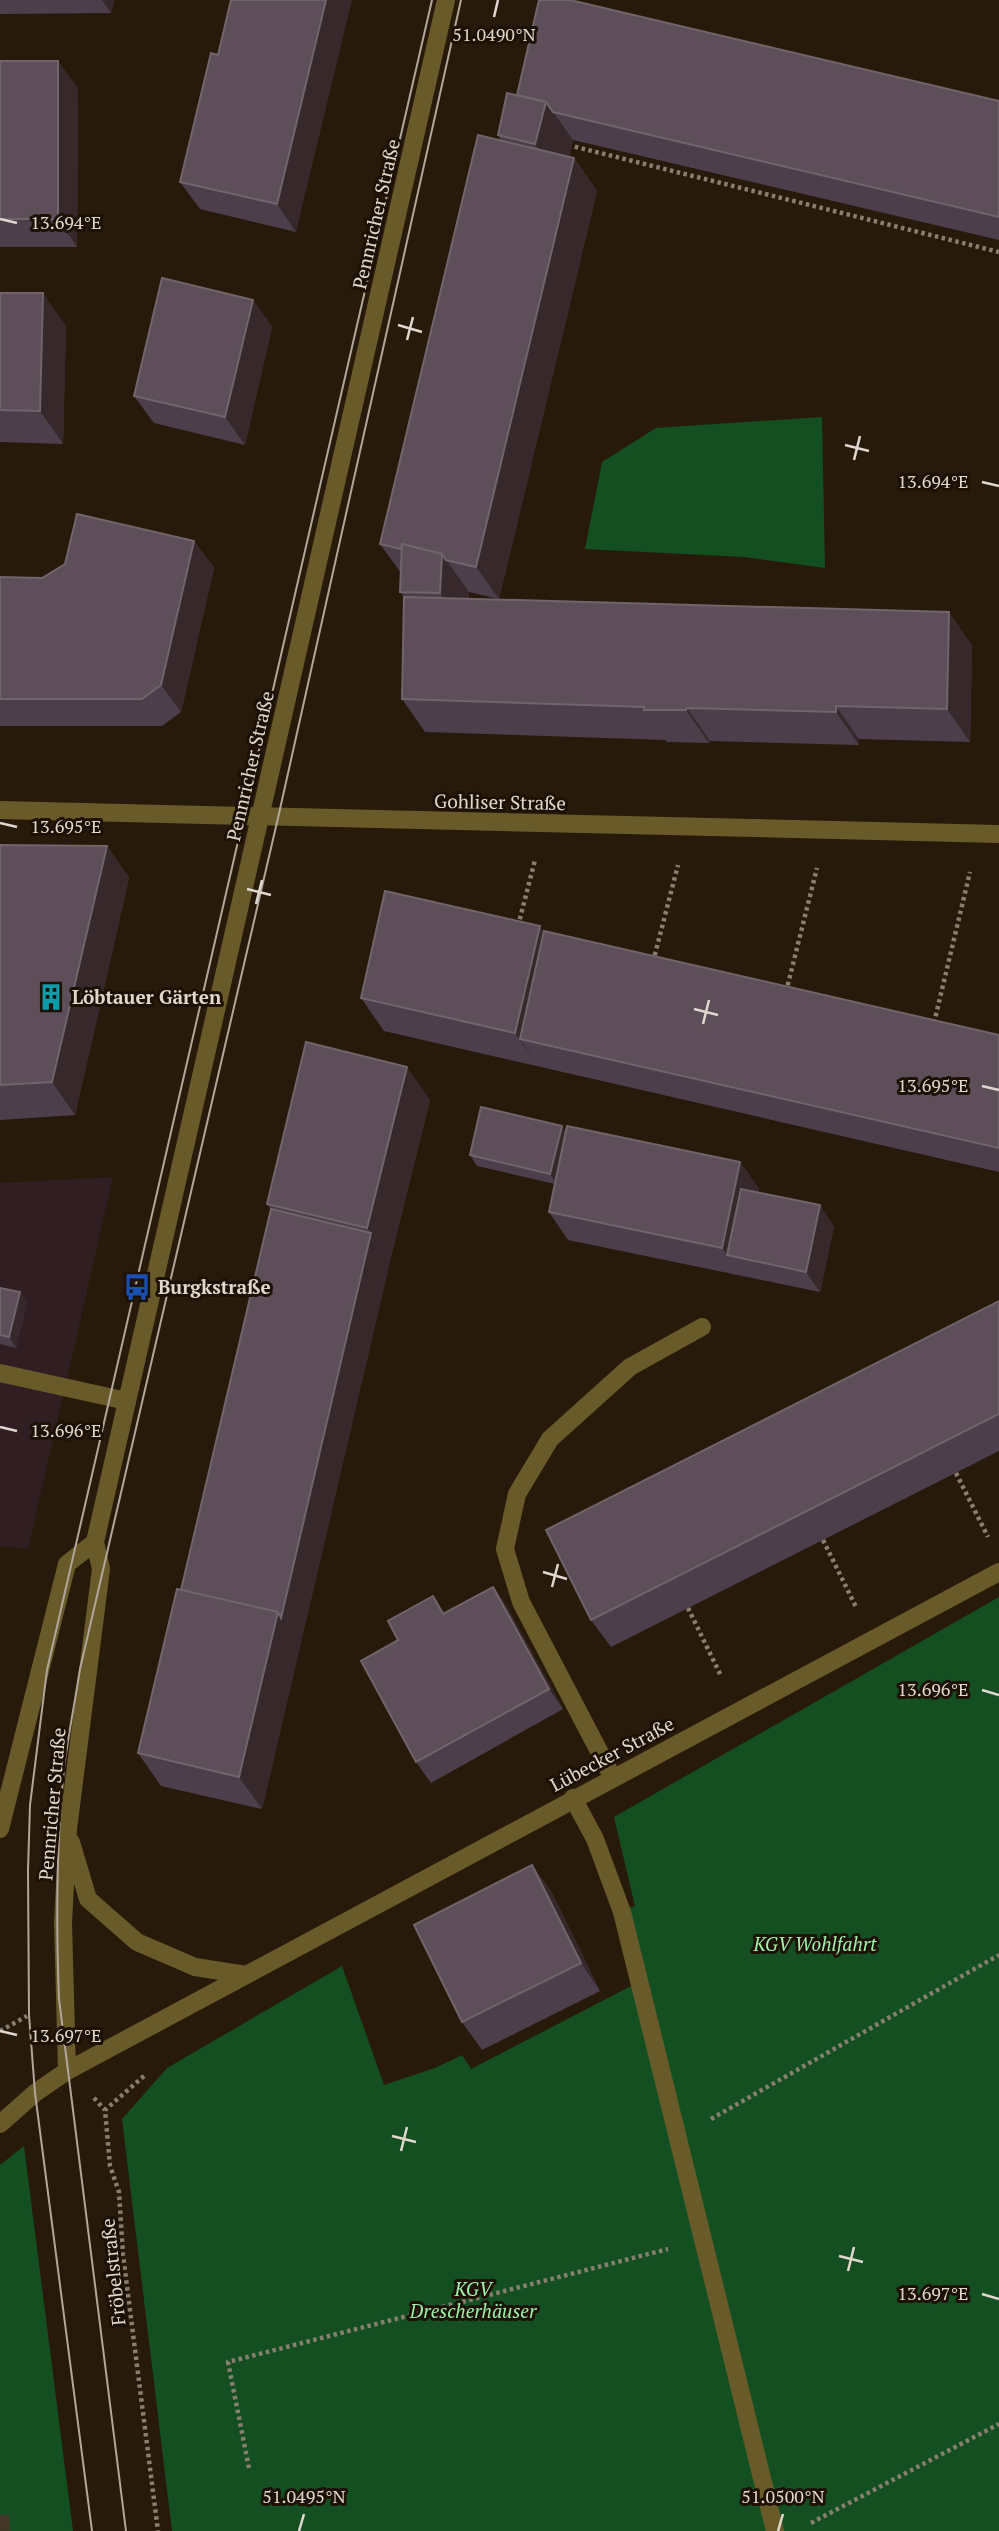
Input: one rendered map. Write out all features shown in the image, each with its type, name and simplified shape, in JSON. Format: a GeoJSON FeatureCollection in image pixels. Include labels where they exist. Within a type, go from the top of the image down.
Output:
{"type":"FeatureCollection","features":[{"type":"Feature","properties":{"kind":"street","name":"Pennricher Straße"},"geometry":{"type":"LineString","coordinates":[[67,2071],[64,1922],[68,1829],[101,1569],[95,1542],[446,0]]}},
{"type":"Feature","properties":{"kind":"street","name":"Gohliser Straße"},"geometry":{"type":"LineString","coordinates":[[0,810],[999,834]]}},
{"type":"Feature","properties":{"kind":"street"},"geometry":{"type":"LineString","coordinates":[[613,1778],[521,1602],[505,1549],[517,1494],[550,1439],[630,1367],[702,1327]]}},
{"type":"Feature","properties":{"kind":"street"},"geometry":{"type":"LineString","coordinates":[[0,1373],[127,1401]]}},
{"type":"Feature","properties":{"kind":"street","name":"Pennricher Straße"},"geometry":{"type":"LineString","coordinates":[[1,1819],[67,1564],[95,1542]]}},
{"type":"Feature","properties":{"kind":"street","name":"Lübecker Straße"},"geometry":{"type":"LineString","coordinates":[[0,2124],[35,2093],[67,2071],[999,1572]]}},
{"type":"Feature","properties":{"kind":"street"},"geometry":{"type":"LineString","coordinates":[[573,1798],[595,1839],[622,1912],[775,2531]]}},
{"type":"Feature","properties":{"kind":"street"},"geometry":{"type":"LineString","coordinates":[[68,1829],[88,1899],[137,1942],[195,1967],[246,1975]]}},
{"type":"Feature","properties":{"kind":"path"},"geometry":{"type":"LineString","coordinates":[[564,144],[999,252]]}},
{"type":"Feature","properties":{"kind":"path"},"geometry":{"type":"LineString","coordinates":[[516,934],[545,824]]}},
{"type":"Feature","properties":{"kind":"path"},"geometry":{"type":"LineString","coordinates":[[652,965],[688,827]]}},
{"type":"Feature","properties":{"kind":"path"},"geometry":{"type":"LineString","coordinates":[[785,996],[827,830]]}},
{"type":"Feature","properties":{"kind":"path"},"geometry":{"type":"LineString","coordinates":[[932,1029],[979,834]]}},
{"type":"Feature","properties":{"kind":"path"},"geometry":{"type":"LineString","coordinates":[[956,1473],[993,1546]]}},
{"type":"Feature","properties":{"kind":"path"},"geometry":{"type":"LineString","coordinates":[[823,1540],[872,1640]]}},
{"type":"Feature","properties":{"kind":"path"},"geometry":{"type":"LineString","coordinates":[[688,1608],[738,1711]]}},
{"type":"Feature","properties":{"kind":"path"},"geometry":{"type":"LineString","coordinates":[[677,2138],[999,1955]]}},
{"type":"Feature","properties":{"kind":"path","name":"Fröbelstraße"},"geometry":{"type":"LineString","coordinates":[[140,2031],[149,2072],[105,2110],[110,2166],[119,2192],[123,2255],[158,2531]]}},
{"type":"Feature","properties":{"kind":"path"},"geometry":{"type":"LineString","coordinates":[[249,2468],[229,2362],[703,2240]]}},
{"type":"Feature","properties":{"kind":"path"},"geometry":{"type":"LineString","coordinates":[[807,2525],[999,2424]]}},
{"type":"Feature","properties":{"kind":"shaded area"},"geometry":{"type":"Polygon","coordinates":[[[113,1177],[28,1549],[0,1546],[0,1183],[113,1177]]]}},
{"type":"Feature","properties":{"kind":"green space"},"geometry":{"type":"Polygon","coordinates":[[[822,417],[825,568],[744,557],[585,549],[602,462],[656,428],[822,417]]]}},
{"type":"Feature","properties":{"kind":"green space"},"geometry":{"type":"Polygon","coordinates":[[[999,1597],[999,2531],[172,2531],[122,2119],[167,2068],[342,1966],[384,2085],[435,2068],[462,2055],[471,2069],[635,1984],[617,1912],[635,1906],[614,1817],[999,1597]]]}},
{"type":"Feature","properties":{"kind":"green space"},"geometry":{"type":"Polygon","coordinates":[[[24,2146],[73,2531],[0,2531],[0,2165],[24,2146]]]}},
{"type":"Feature","properties":{"kind":"building"},"geometry":{"type":"Polygon","coordinates":[[[231,0],[326,0],[277,204],[180,182],[211,53],[218,55],[231,0]]]}},
{"type":"Feature","properties":{"kind":"building"},"geometry":{"type":"Polygon","coordinates":[[[539,0],[570,0],[999,101],[999,217],[553,112],[546,102],[517,95],[539,0]]]}},
{"type":"Feature","properties":{"kind":"building"},"geometry":{"type":"Polygon","coordinates":[[[0,61],[58,61],[58,219],[0,219],[0,61]]]}},
{"type":"Feature","properties":{"kind":"building"},"geometry":{"type":"Polygon","coordinates":[[[507,93],[546,102],[535,144],[498,135],[507,93]]]}},
{"type":"Feature","properties":{"kind":"building"},"geometry":{"type":"Polygon","coordinates":[[[478,135],[574,158],[476,567],[446,560],[442,554],[402,544],[401,549],[380,544],[478,135]]]}},
{"type":"Feature","properties":{"kind":"building"},"geometry":{"type":"Polygon","coordinates":[[[162,278],[253,300],[225,417],[134,396],[162,278]]]}},
{"type":"Feature","properties":{"kind":"building"},"geometry":{"type":"Polygon","coordinates":[[[0,293],[43,293],[40,411],[0,410],[0,293]]]}},
{"type":"Feature","properties":{"kind":"building"},"geometry":{"type":"Polygon","coordinates":[[[77,514],[194,541],[161,685],[142,699],[0,699],[0,577],[42,578],[65,564],[77,514]]]}},
{"type":"Feature","properties":{"kind":"building"},"geometry":{"type":"Polygon","coordinates":[[[402,544],[442,554],[440,593],[400,592],[402,544]]]}},
{"type":"Feature","properties":{"kind":"building"},"geometry":{"type":"Polygon","coordinates":[[[404,597],[949,612],[947,709],[836,706],[836,712],[687,708],[644,710],[644,707],[402,699],[404,597]]]}},
{"type":"Feature","properties":{"kind":"building","name":"Löbtauer Gärten"},"geometry":{"type":"Polygon","coordinates":[[[0,845],[107,846],[52,1082],[0,1085],[0,845]]]}},
{"type":"Feature","properties":{"kind":"building"},"geometry":{"type":"Polygon","coordinates":[[[385,891],[540,926],[515,1033],[361,998],[385,891]]]}},
{"type":"Feature","properties":{"kind":"building"},"geometry":{"type":"Polygon","coordinates":[[[544,931],[999,1035],[999,1148],[520,1039],[544,931]]]}},
{"type":"Feature","properties":{"kind":"building"},"geometry":{"type":"Polygon","coordinates":[[[306,1042],[407,1067],[367,1228],[267,1204],[306,1042]]]}},
{"type":"Feature","properties":{"kind":"building"},"geometry":{"type":"Polygon","coordinates":[[[481,1107],[562,1126],[550,1174],[470,1155],[481,1107]]]}},
{"type":"Feature","properties":{"kind":"building"},"geometry":{"type":"Polygon","coordinates":[[[567,1126],[740,1162],[722,1248],[549,1212],[567,1126]]]}},
{"type":"Feature","properties":{"kind":"building"},"geometry":{"type":"Polygon","coordinates":[[[741,1189],[820,1205],[806,1272],[727,1255],[741,1189]]]}},
{"type":"Feature","properties":{"kind":"building"},"geometry":{"type":"Polygon","coordinates":[[[271,1209],[371,1233],[281,1618],[278,1612],[181,1590],[271,1209]]]}},
{"type":"Feature","properties":{"kind":"building"},"geometry":{"type":"Polygon","coordinates":[[[0,1288],[20,1292],[9,1337],[0,1335],[0,1288]]]}},
{"type":"Feature","properties":{"kind":"building"},"geometry":{"type":"Polygon","coordinates":[[[999,1301],[999,1414],[591,1620],[546,1530],[999,1301]]]}},
{"type":"Feature","properties":{"kind":"building"},"geometry":{"type":"Polygon","coordinates":[[[493,1587],[549,1689],[416,1762],[361,1661],[398,1640],[388,1621],[433,1596],[443,1614],[493,1587]]]}},
{"type":"Feature","properties":{"kind":"building"},"geometry":{"type":"Polygon","coordinates":[[[177,1589],[278,1612],[239,1777],[138,1753],[177,1589]]]}},
{"type":"Feature","properties":{"kind":"building"},"geometry":{"type":"Polygon","coordinates":[[[532,1865],[581,1963],[462,2022],[414,1925],[532,1865]]]}},
{"type":"Feature","properties":{"kind":"tunnel"},"geometry":{"type":"LineString","coordinates":[[0,2515],[1,2531]]}},
{"type":"Feature","properties":{"kind":"tram line"},"geometry":{"type":"LineString","coordinates":[[92,2531],[35,2093],[29,2015],[30,1805],[47,1670],[432,0]]}},
{"type":"Feature","properties":{"kind":"tram line"},"geometry":{"type":"LineString","coordinates":[[126,2531],[59,1999],[58,1855],[66,1757],[80,1669],[278,818],[461,0]]}},
{"type":"Feature","properties":{"kind":"place","name":"Löbtauer Gärten"},"geometry":{"type":"Point","coordinates":[51,997]}},
{"type":"Feature","properties":{"kind":"place","name":"Burgkstraße"},"geometry":{"type":"Point","coordinates":[137,1287]}},
{"type":"Feature","properties":{"kind":"park label","name":"KGV Wohlfahrt"},"geometry":{"type":"Point","coordinates":[815,1944]}},
{"type":"Feature","properties":{"kind":"park label","name":"KGV Drescherhäuser"},"geometry":{"type":"Point","coordinates":[473,2300]}}]}
